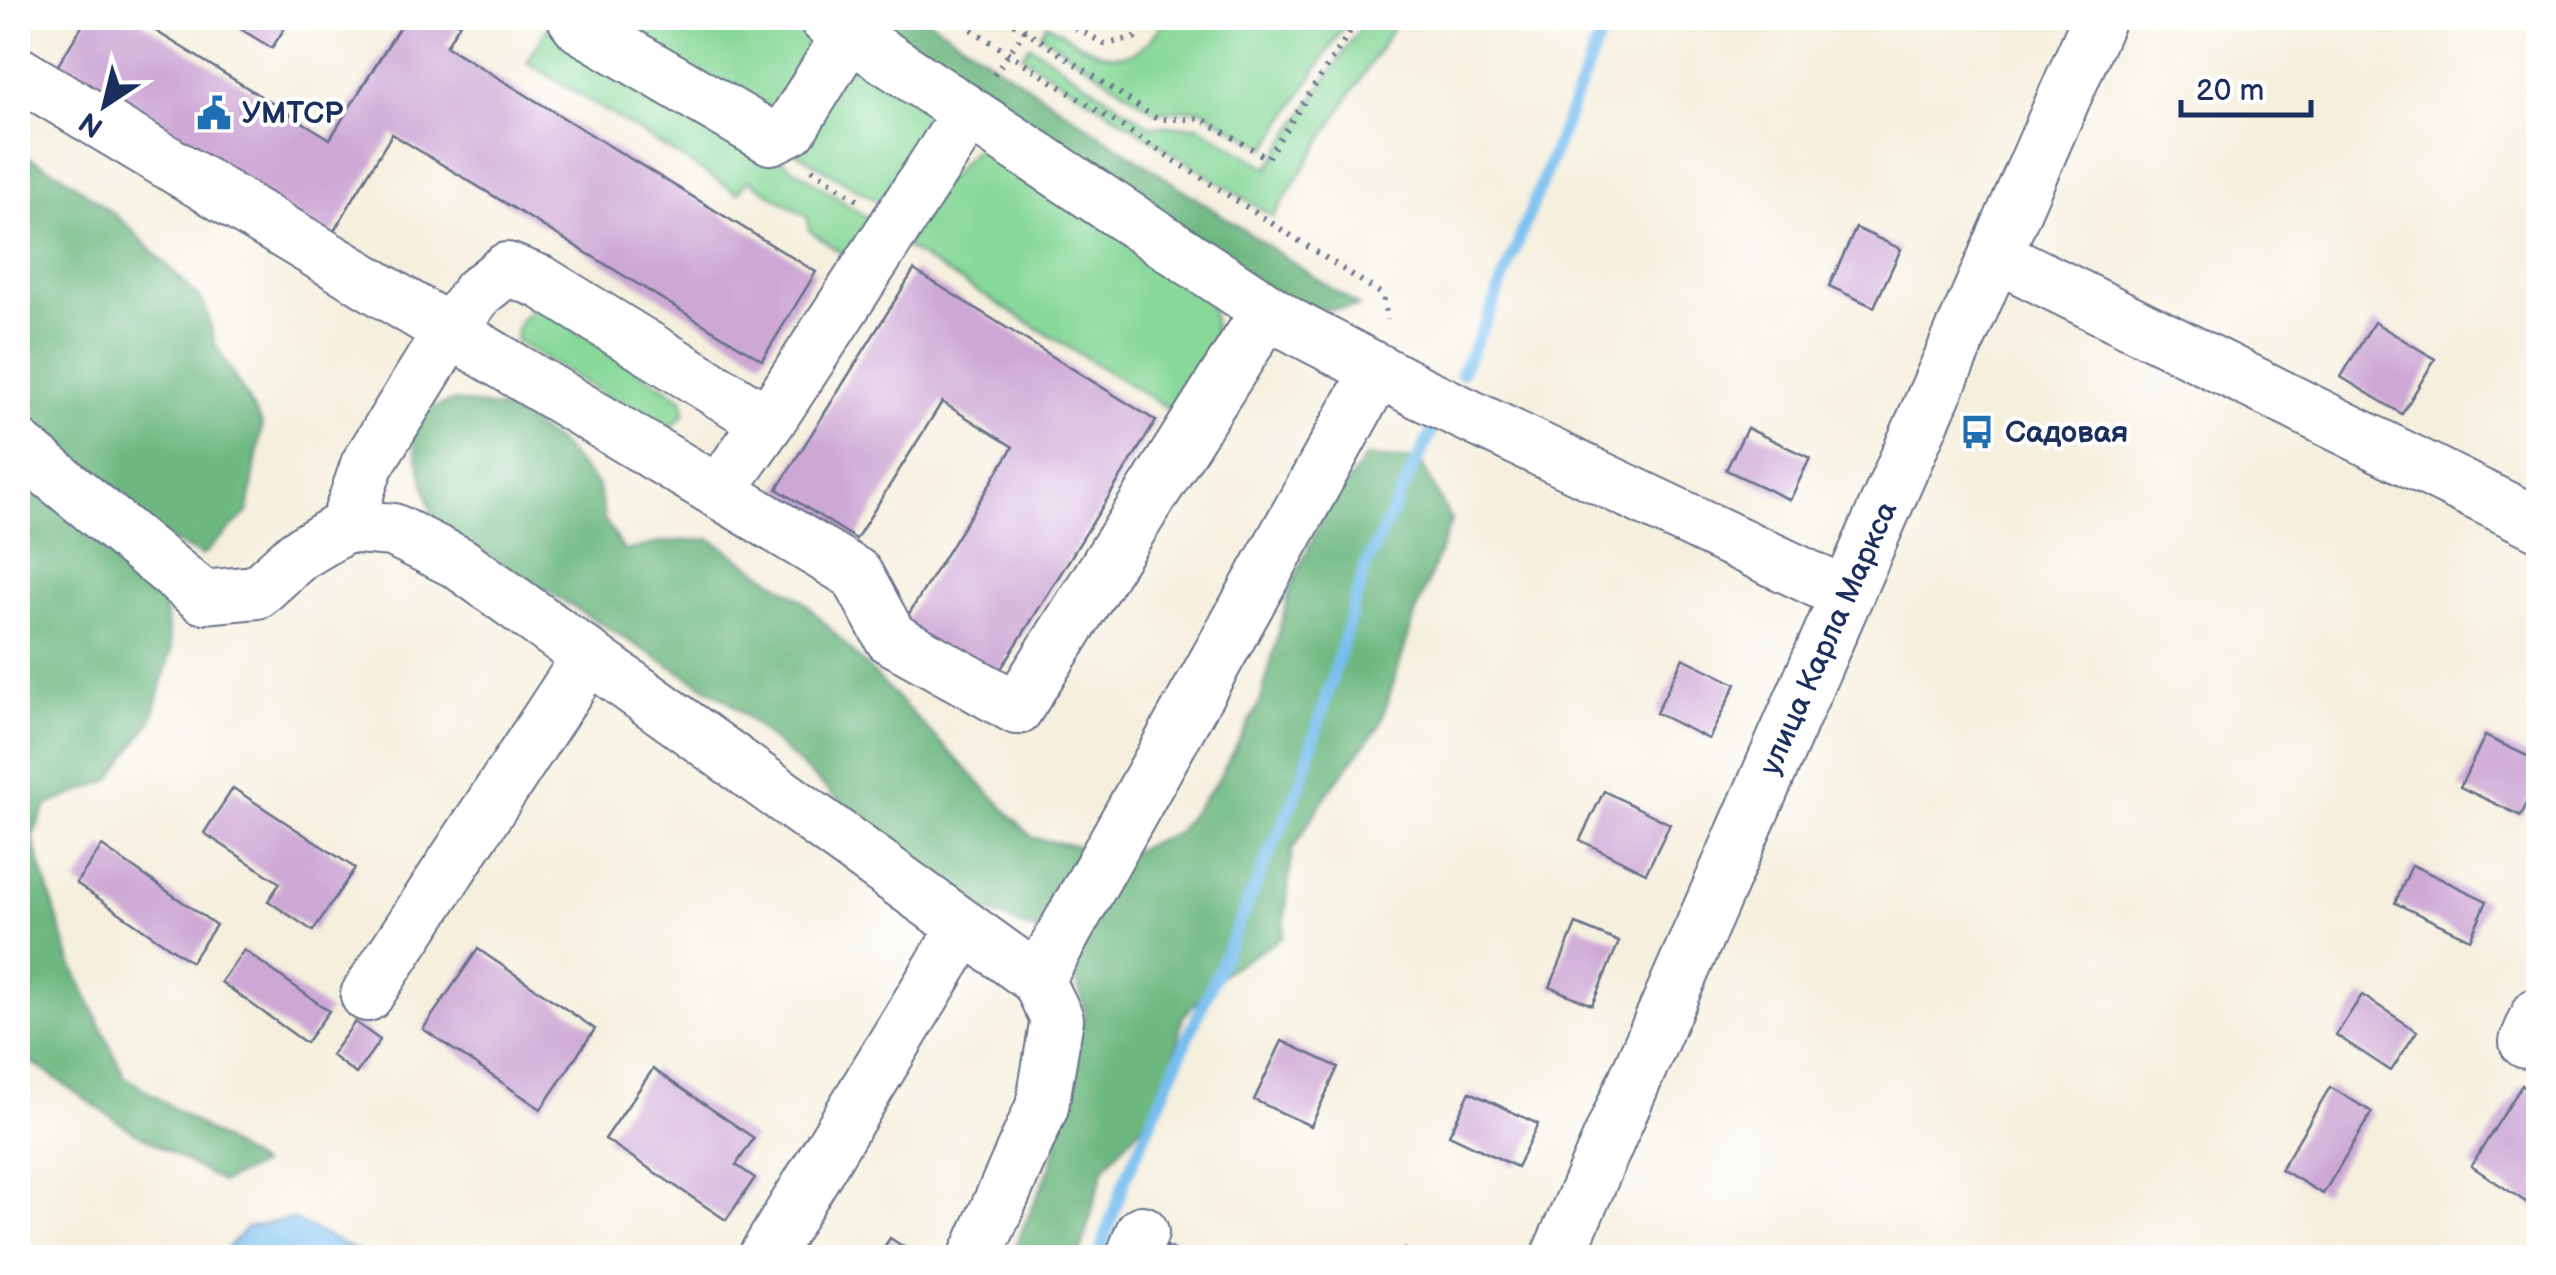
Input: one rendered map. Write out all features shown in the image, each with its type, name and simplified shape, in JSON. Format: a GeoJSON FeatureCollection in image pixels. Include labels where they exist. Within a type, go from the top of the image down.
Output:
{"type":"FeatureCollection","features":[{"type":"Feature","properties":{"kind":"street"},"geometry":{"type":"LineString","coordinates":[[574,18],[582,27],[771,138],[790,128],[837,26],[1268,310],[1378,370],[1847,595]]}},
{"type":"Feature","properties":{"kind":"street","name":"улица Карла Маркса"},"geometry":{"type":"LineString","coordinates":[[1557,1258],[2099,18]]}},
{"type":"Feature","properties":{"kind":"street"},"geometry":{"type":"LineString","coordinates":[[18,73],[856,574],[891,638],[1017,708],[1268,310]]}},
{"type":"Feature","properties":{"kind":"street"},"geometry":{"type":"LineString","coordinates":[[718,492],[768,422],[968,114]]}},
{"type":"Feature","properties":{"kind":"street"},"geometry":{"type":"LineString","coordinates":[[1995,254],[2538,524]]}},
{"type":"Feature","properties":{"kind":"street"},"geometry":{"type":"LineString","coordinates":[[346,526],[367,465],[450,332],[478,292],[507,269],[542,282],[768,422]]}},
{"type":"Feature","properties":{"kind":"street"},"geometry":{"type":"LineString","coordinates":[[1038,980],[1378,370]]}},
{"type":"Feature","properties":{"kind":"street"},"geometry":{"type":"LineString","coordinates":[[18,446],[203,597],[257,592],[298,555],[346,526],[394,530],[459,564],[1038,980],[1057,1019],[1042,1106],[975,1258]]}},
{"type":"Feature","properties":{"kind":"street"},"geometry":{"type":"LineString","coordinates":[[366,995],[589,656]]}},
{"type":"Feature","properties":{"kind":"street"},"geometry":{"type":"LineString","coordinates":[[764,1258],[965,927]]}},
{"type":"Feature","properties":{"kind":"path"},"geometry":{"type":"LineString","coordinates":[[954,18],[1383,295],[1388,329],[1378,370]]}},
{"type":"Feature","properties":{"kind":"path"},"geometry":{"type":"LineString","coordinates":[[1005,18],[1158,118],[1202,119],[1267,158],[1359,18]]}},
{"type":"Feature","properties":{"kind":"path"},"geometry":{"type":"LineString","coordinates":[[968,114],[1034,18]]}},
{"type":"Feature","properties":{"kind":"path"},"geometry":{"type":"LineString","coordinates":[[1057,18],[1105,44],[1134,38],[1148,18]]}},
{"type":"Feature","properties":{"kind":"path"},"geometry":{"type":"LineString","coordinates":[[771,138],[896,226]]}},
{"type":"Feature","properties":{"kind":"green space"},"geometry":{"type":"Polygon","coordinates":[[[590,18],[796,18],[815,30],[821,39],[782,114],[590,18]]]}},
{"type":"Feature","properties":{"kind":"green space"},"geometry":{"type":"Polygon","coordinates":[[[874,18],[926,18],[1359,307],[1301,312],[874,18]]]}},
{"type":"Feature","properties":{"kind":"green space"},"geometry":{"type":"Polygon","coordinates":[[[1166,18],[1349,18],[1267,148],[1201,109],[1156,112],[1040,34],[1047,23],[1096,51],[1125,55],[1153,37],[1166,18]]]}},
{"type":"Feature","properties":{"kind":"green space"},"geometry":{"type":"Polygon","coordinates":[[[1366,18],[1399,18],[1273,217],[1022,56],[1030,45],[1150,126],[1199,126],[1268,168],[1366,18]]]}},
{"type":"Feature","properties":{"kind":"green space"},"geometry":{"type":"Polygon","coordinates":[[[550,24],[783,161],[881,227],[856,264],[809,230],[808,218],[748,180],[738,193],[527,62],[550,24]]]}},
{"type":"Feature","properties":{"kind":"green space"},"geometry":{"type":"Polygon","coordinates":[[[849,64],[936,111],[928,143],[889,208],[793,151],[849,64]]]}},
{"type":"Feature","properties":{"kind":"green space"},"geometry":{"type":"Polygon","coordinates":[[[984,141],[1211,297],[1215,338],[1200,373],[1171,410],[905,247],[938,188],[984,141]]]}},
{"type":"Feature","properties":{"kind":"green space"},"geometry":{"type":"Polygon","coordinates":[[[18,152],[63,175],[125,223],[204,303],[216,346],[262,424],[248,512],[202,556],[144,526],[18,425],[18,152]]]}},
{"type":"Feature","properties":{"kind":"green space"},"geometry":{"type":"Polygon","coordinates":[[[534,309],[546,311],[683,399],[685,413],[667,433],[516,341],[520,322],[534,309]]]}},
{"type":"Feature","properties":{"kind":"green space"},"geometry":{"type":"Polygon","coordinates":[[[453,401],[508,410],[559,443],[598,486],[605,521],[624,551],[665,542],[711,539],[803,601],[1033,838],[1125,855],[1177,832],[1218,780],[1261,700],[1291,586],[1325,512],[1366,457],[1420,460],[1451,521],[1415,615],[1380,725],[1328,792],[1292,850],[1283,937],[1225,972],[1183,1016],[1165,1100],[1104,1167],[1079,1257],[1010,1257],[1051,1166],[1085,1011],[1064,933],[1032,930],[971,905],[851,811],[731,703],[434,522],[407,417],[453,401]]]}},
{"type":"Feature","properties":{"kind":"green space"},"geometry":{"type":"Polygon","coordinates":[[[18,476],[163,598],[171,651],[152,720],[110,780],[47,805],[32,837],[71,962],[124,1076],[260,1165],[222,1182],[126,1127],[27,1059],[18,1064],[18,476]]]}},
{"type":"Feature","properties":{"kind":"water"},"geometry":{"type":"Polygon","coordinates":[[[292,1219],[369,1257],[219,1257],[247,1227],[292,1219]]]}},
{"type":"Feature","properties":{"kind":"building"},"geometry":{"type":"Polygon","coordinates":[[[87,18],[144,18],[141,22],[330,139],[405,18],[463,18],[446,46],[816,272],[762,360],[392,134],[328,241],[53,73],[87,18]]]}},
{"type":"Feature","properties":{"kind":"building"},"geometry":{"type":"Polygon","coordinates":[[[222,18],[291,18],[272,48],[222,18]]]}},
{"type":"Feature","properties":{"kind":"building"},"geometry":{"type":"Polygon","coordinates":[[[1883,18],[1909,18],[1905,27],[1883,18]]]}},
{"type":"Feature","properties":{"kind":"building"},"geometry":{"type":"Polygon","coordinates":[[[1856,228],[1901,249],[1874,307],[1829,286],[1856,228]]]}},
{"type":"Feature","properties":{"kind":"building"},"geometry":{"type":"Polygon","coordinates":[[[914,270],[1156,421],[991,685],[900,628],[1013,447],[942,402],[856,539],[777,489],[914,270]]]}},
{"type":"Feature","properties":{"kind":"building"},"geometry":{"type":"Polygon","coordinates":[[[2374,322],[2435,359],[2402,414],[2341,377],[2374,322]]]}},
{"type":"Feature","properties":{"kind":"building"},"geometry":{"type":"Polygon","coordinates":[[[1747,428],[1810,458],[1790,500],[1726,470],[1747,428]]]}},
{"type":"Feature","properties":{"kind":"building"},"geometry":{"type":"Polygon","coordinates":[[[1683,658],[1736,684],[1709,739],[1656,713],[1683,658]]]}},
{"type":"Feature","properties":{"kind":"building"},"geometry":{"type":"Polygon","coordinates":[[[2485,736],[2538,761],[2538,779],[2521,816],[2460,787],[2485,736]]]}},
{"type":"Feature","properties":{"kind":"building"},"geometry":{"type":"Polygon","coordinates":[[[233,788],[355,868],[313,931],[268,901],[280,883],[204,833],[233,788]]]}},
{"type":"Feature","properties":{"kind":"building"},"geometry":{"type":"Polygon","coordinates":[[[1604,791],[1670,824],[1646,873],[1580,840],[1604,791]]]}},
{"type":"Feature","properties":{"kind":"building"},"geometry":{"type":"Polygon","coordinates":[[[102,846],[216,925],[191,962],[76,883],[102,846]]]}},
{"type":"Feature","properties":{"kind":"building"},"geometry":{"type":"Polygon","coordinates":[[[2412,865],[2487,901],[2470,939],[2395,903],[2412,865]]]}},
{"type":"Feature","properties":{"kind":"building"},"geometry":{"type":"Polygon","coordinates":[[[1576,924],[1619,942],[1592,1005],[1550,987],[1576,924]]]}},
{"type":"Feature","properties":{"kind":"building"},"geometry":{"type":"Polygon","coordinates":[[[478,949],[595,1029],[541,1109],[423,1029],[478,949]]]}},
{"type":"Feature","properties":{"kind":"building"},"geometry":{"type":"Polygon","coordinates":[[[244,950],[329,1011],[306,1043],[221,982],[244,950]]]}},
{"type":"Feature","properties":{"kind":"building"},"geometry":{"type":"Polygon","coordinates":[[[2362,995],[2417,1031],[2391,1071],[2336,1035],[2362,995]]]}},
{"type":"Feature","properties":{"kind":"building"},"geometry":{"type":"Polygon","coordinates":[[[355,1022],[380,1040],[356,1074],[331,1055],[355,1022]]]}},
{"type":"Feature","properties":{"kind":"building"},"geometry":{"type":"Polygon","coordinates":[[[1282,1041],[1338,1067],[1311,1126],[1254,1100],[1282,1041]]]}},
{"type":"Feature","properties":{"kind":"building"},"geometry":{"type":"Polygon","coordinates":[[[653,1069],[754,1138],[736,1165],[755,1178],[726,1220],[605,1139],[653,1069]]]}},
{"type":"Feature","properties":{"kind":"building"},"geometry":{"type":"Polygon","coordinates":[[[2522,1085],[2538,1096],[2538,1210],[2471,1166],[2522,1085]]]}},
{"type":"Feature","properties":{"kind":"building"},"geometry":{"type":"Polygon","coordinates":[[[2330,1087],[2372,1112],[2323,1194],[2281,1169],[2330,1087]]]}},
{"type":"Feature","properties":{"kind":"building"},"geometry":{"type":"Polygon","coordinates":[[[1470,1092],[1538,1124],[1517,1167],[1449,1135],[1470,1092]]]}},
{"type":"Feature","properties":{"kind":"building"},"geometry":{"type":"Polygon","coordinates":[[[890,1238],[921,1258],[877,1258],[890,1238]]]}},
{"type":"Feature","properties":{"kind":"building"},"geometry":{"type":"Polygon","coordinates":[[[1167,1246],[1191,1258],[1162,1258],[1167,1246]]]}},
{"type":"Feature","properties":{"kind":"building"},"geometry":{"type":"Polygon","coordinates":[[[1405,1249],[1425,1257],[1425,1258],[1402,1258],[1405,1249]]]}},
{"type":"Feature","properties":{"kind":"waterway"},"geometry":{"type":"LineString","coordinates":[[1461,373],[1490,313],[1607,18]]}},
{"type":"Feature","properties":{"kind":"waterway"},"geometry":{"type":"LineString","coordinates":[[1098,1258],[1124,1182],[1300,785],[1366,565],[1431,433]]}},
{"type":"Feature","properties":{"kind":"place","name":"УМТСР"},"geometry":{"type":"Point","coordinates":[214,113]}},
{"type":"Feature","properties":{"kind":"place","name":"Садовая"},"geometry":{"type":"Point","coordinates":[1977,432]}}]}
